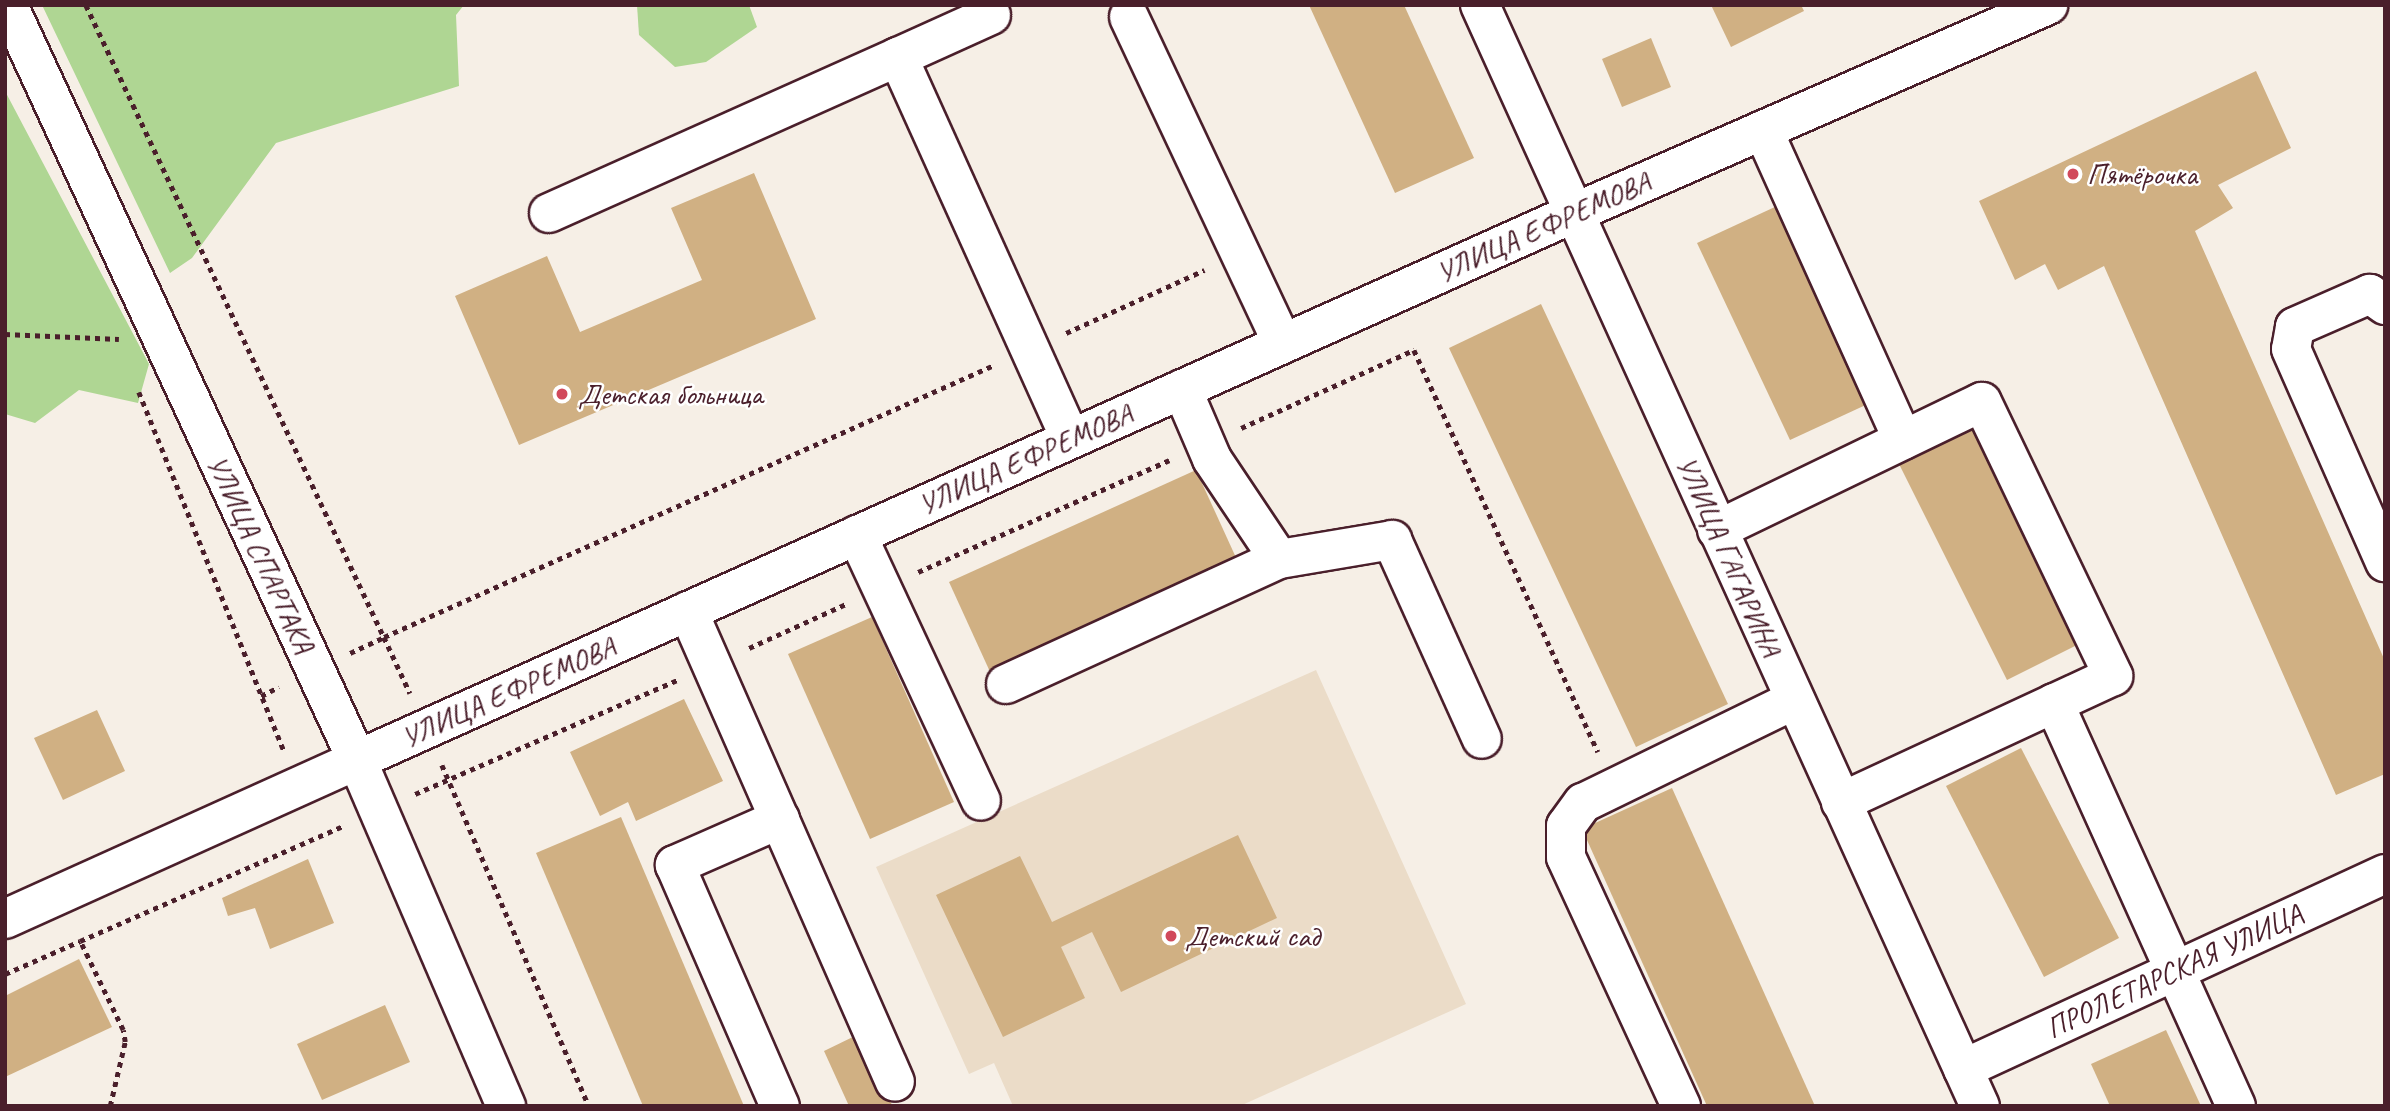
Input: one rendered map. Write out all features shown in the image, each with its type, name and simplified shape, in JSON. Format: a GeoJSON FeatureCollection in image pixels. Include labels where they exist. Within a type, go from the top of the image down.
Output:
{"type":"FeatureCollection","features":[{"type":"Feature","properties":{"kind":"street","name":"УЛИЦА СПАРТАКА"},"geometry":{"type":"LineString","coordinates":[[8,5],[357,760],[506,1106]]}},
{"type":"Feature","properties":{"kind":"street","name":"УЛИЦА ГАГАРИНА"},"geometry":{"type":"LineString","coordinates":[[1480,5],[1980,1106]]}},
{"type":"Feature","properties":{"kind":"street","name":"УЛИЦА ЕФРЕМОВА"},"geometry":{"type":"LineString","coordinates":[[5,919],[1069,438],[2048,5]]}},
{"type":"Feature","properties":{"kind":"street"},"geometry":{"type":"LineString","coordinates":[[548,213],[991,15]]}},
{"type":"Feature","properties":{"kind":"street"},"geometry":{"type":"LineString","coordinates":[[1129,17],[1283,344]]}},
{"type":"Feature","properties":{"kind":"street"},"geometry":{"type":"LineString","coordinates":[[898,57],[1069,438]]}},
{"type":"Feature","properties":{"kind":"street"},"geometry":{"type":"LineString","coordinates":[[1763,130],[1903,440]]}},
{"type":"Feature","properties":{"kind":"street"},"geometry":{"type":"LineString","coordinates":[[2385,305],[2371,294],[2295,327],[2291,349],[2385,562]]}},
{"type":"Feature","properties":{"kind":"street"},"geometry":{"type":"LineString","coordinates":[[1182,389],[1212,458],[1279,559]]}},
{"type":"Feature","properties":{"kind":"street"},"geometry":{"type":"LineString","coordinates":[[1717,530],[1982,402],[2113,676],[1841,802]]}},
{"type":"Feature","properties":{"kind":"street"},"geometry":{"type":"LineString","coordinates":[[857,536],[981,801]]}},
{"type":"Feature","properties":{"kind":"street"},"geometry":{"type":"LineString","coordinates":[[1006,684],[1279,559],[1392,540],[1482,738]]}},
{"type":"Feature","properties":{"kind":"street"},"geometry":{"type":"LineString","coordinates":[[688,611],[895,1082]]}},
{"type":"Feature","properties":{"kind":"street"},"geometry":{"type":"LineString","coordinates":[[1681,1106],[1566,857],[1566,825],[1583,803],[1794,700]]}},
{"type":"Feature","properties":{"kind":"street"},"geometry":{"type":"LineString","coordinates":[[2054,703],[2236,1106]]}},
{"type":"Feature","properties":{"kind":"street"},"geometry":{"type":"LineString","coordinates":[[780,819],[675,866],[780,1106]]}},
{"type":"Feature","properties":{"kind":"street","name":"ПРОЛЕТАРСКАЯ УЛИЦА"},"geometry":{"type":"LineString","coordinates":[[1964,1069],[2385,874]]}},
{"type":"Feature","properties":{"kind":"path"},"geometry":{"type":"LineString","coordinates":[[86,5],[427,729],[589,1106]]}},
{"type":"Feature","properties":{"kind":"path"},"geometry":{"type":"LineString","coordinates":[[261,696],[384,637],[1240,254]]}},
{"type":"Feature","properties":{"kind":"path"},"geometry":{"type":"LineString","coordinates":[[5,334],[119,339],[124,351]]}},
{"type":"Feature","properties":{"kind":"path"},"geometry":{"type":"LineString","coordinates":[[138,388],[261,696],[321,835]]}},
{"type":"Feature","properties":{"kind":"path"},"geometry":{"type":"LineString","coordinates":[[5,974],[80,941]]}},
{"type":"Feature","properties":{"kind":"shaded area","name":"Детский сад"},"geometry":{"type":"Polygon","coordinates":[[[1316,670],[1466,1004],[1240,1106],[1013,1106],[994,1063],[969,1074],[876,867],[1316,670]]]}},
{"type":"Feature","properties":{"kind":"green space"},"geometry":{"type":"Polygon","coordinates":[[[42,5],[464,5],[456,15],[459,86],[276,143],[192,258],[170,273],[42,5]]]}},
{"type":"Feature","properties":{"kind":"green space"},"geometry":{"type":"Polygon","coordinates":[[[637,5],[749,5],[757,27],[706,62],[675,67],[639,35],[637,5]]]}},
{"type":"Feature","properties":{"kind":"green space"},"geometry":{"type":"Polygon","coordinates":[[[5,91],[149,364],[138,403],[79,390],[35,423],[5,414],[5,91]]]}},
{"type":"Feature","properties":{"kind":"building"},"geometry":{"type":"Polygon","coordinates":[[[1309,5],[1404,5],[1474,158],[1395,193],[1309,5]]]}},
{"type":"Feature","properties":{"kind":"building"},"geometry":{"type":"Polygon","coordinates":[[[1711,5],[1801,5],[1804,11],[1731,47],[1711,5]]]}},
{"type":"Feature","properties":{"kind":"building"},"geometry":{"type":"Polygon","coordinates":[[[1651,38],[1671,87],[1622,107],[1602,59],[1651,38]]]}},
{"type":"Feature","properties":{"kind":"building"},"geometry":{"type":"Polygon","coordinates":[[[2256,71],[2291,148],[2218,185],[2233,208],[2195,231],[2385,661],[2385,774],[2336,795],[2104,266],[2058,290],[2045,264],[2015,280],[1979,201],[2256,71]]]}},
{"type":"Feature","properties":{"kind":"building"},"geometry":{"type":"Polygon","coordinates":[[[754,173],[816,319],[519,445],[455,296],[547,256],[580,332],[702,280],[671,208],[754,173]]]}},
{"type":"Feature","properties":{"kind":"building"},"geometry":{"type":"Polygon","coordinates":[[[1777,206],[1870,403],[1790,440],[1697,243],[1777,206]]]}},
{"type":"Feature","properties":{"kind":"building"},"geometry":{"type":"Polygon","coordinates":[[[1541,304],[1728,704],[1636,747],[1449,348],[1541,304]]]}},
{"type":"Feature","properties":{"kind":"building"},"geometry":{"type":"Polygon","coordinates":[[[1972,428],[2079,644],[2007,680],[1899,464],[1972,428]]]}},
{"type":"Feature","properties":{"kind":"building"},"geometry":{"type":"Polygon","coordinates":[[[1196,470],[1238,562],[991,674],[949,582],[1196,470]]]}},
{"type":"Feature","properties":{"kind":"building"},"geometry":{"type":"Polygon","coordinates":[[[872,617],[954,802],[870,839],[788,654],[872,617]]]}},
{"type":"Feature","properties":{"kind":"building"},"geometry":{"type":"Polygon","coordinates":[[[684,699],[723,781],[636,821],[628,802],[600,816],[570,752],[684,699]]]}},
{"type":"Feature","properties":{"kind":"building"},"geometry":{"type":"Polygon","coordinates":[[[97,710],[125,771],[63,800],[34,738],[97,710]]]}},
{"type":"Feature","properties":{"kind":"building"},"geometry":{"type":"Polygon","coordinates":[[[2021,748],[2119,938],[2044,977],[1946,786],[2021,748]]]}},
{"type":"Feature","properties":{"kind":"building"},"geometry":{"type":"Polygon","coordinates":[[[1672,788],[1815,1106],[1707,1106],[1582,829],[1672,788]]]}},
{"type":"Feature","properties":{"kind":"building"},"geometry":{"type":"Polygon","coordinates":[[[621,817],[744,1106],[643,1106],[536,853],[621,817]]]}},
{"type":"Feature","properties":{"kind":"building"},"geometry":{"type":"Polygon","coordinates":[[[1238,835],[1277,918],[1121,992],[1092,932],[1061,947],[1085,998],[1003,1037],[936,895],[1020,856],[1052,922],[1238,835]]]}},
{"type":"Feature","properties":{"kind":"building"},"geometry":{"type":"Polygon","coordinates":[[[308,859],[334,923],[270,949],[255,908],[228,916],[222,898],[308,859]]]}},
{"type":"Feature","properties":{"kind":"building"},"geometry":{"type":"Polygon","coordinates":[[[79,959],[112,1027],[5,1077],[5,996],[79,959]]]}},
{"type":"Feature","properties":{"kind":"building"},"geometry":{"type":"Polygon","coordinates":[[[385,1005],[410,1062],[322,1100],[297,1044],[385,1005]]]}},
{"type":"Feature","properties":{"kind":"building"},"geometry":{"type":"Polygon","coordinates":[[[2166,1030],[2201,1106],[2110,1106],[2091,1064],[2166,1030]]]}},
{"type":"Feature","properties":{"kind":"building"},"geometry":{"type":"Polygon","coordinates":[[[859,1034],[892,1105],[890,1106],[849,1106],[824,1051],[859,1034]]]}},
{"type":"Feature","properties":{"kind":"place","name":"Пятёрочка"},"geometry":{"type":"Point","coordinates":[2073,174]}},
{"type":"Feature","properties":{"kind":"place","name":"Детская больница"},"geometry":{"type":"Point","coordinates":[562,394]}},
{"type":"Feature","properties":{"kind":"place","name":"Детский сад"},"geometry":{"type":"Point","coordinates":[1171,936]}}]}
